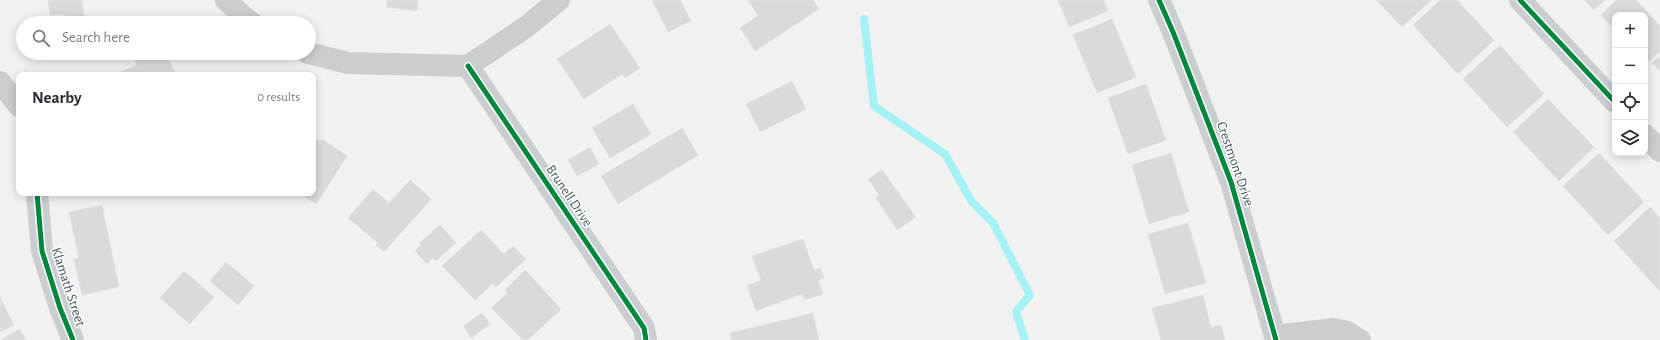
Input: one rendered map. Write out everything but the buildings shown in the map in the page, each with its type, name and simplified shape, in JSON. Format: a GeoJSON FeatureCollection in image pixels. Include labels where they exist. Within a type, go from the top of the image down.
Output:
{"type":"FeatureCollection","features":[{"type":"Feature","properties":{"kind":"street"},"geometry":{"type":"LineString","coordinates":[[226,0],[244,16]]}},
{"type":"Feature","properties":{"kind":"street"},"geometry":{"type":"LineString","coordinates":[[316,55],[348,63],[468,66],[526,27],[559,0]]}},
{"type":"Feature","properties":{"kind":"street","name":"Crestmont Drive"},"geometry":{"type":"LineString","coordinates":[[1159,0],[1173,32],[1231,182],[1275,338]]}},
{"type":"Feature","properties":{"kind":"street"},"geometry":{"type":"LineString","coordinates":[[1520,0],[1612,99]]}},
{"type":"Feature","properties":{"kind":"street","name":"Brunell Drive"},"geometry":{"type":"LineString","coordinates":[[468,66],[644,328],[646,340]]}},
{"type":"Feature","properties":{"kind":"street"},"geometry":{"type":"LineString","coordinates":[[0,82],[16,102]]}},
{"type":"Feature","properties":{"kind":"street"},"geometry":{"type":"LineString","coordinates":[[1648,138],[1660,151]]}},
{"type":"Feature","properties":{"kind":"street","name":"Klamath Street"},"geometry":{"type":"LineString","coordinates":[[37,196],[42,251],[60,308],[73,340]]}},
{"type":"Feature","properties":{"kind":"street"},"geometry":{"type":"LineString","coordinates":[[1275,338],[1334,329],[1347,332],[1360,340]]}},
{"type":"Feature","properties":{"kind":"waterway"},"geometry":{"type":"LineString","coordinates":[[864,19],[874,106],[945,154],[972,202],[993,223],[1030,295],[1016,312],[1025,340]]}},
{"type":"Feature","properties":{"kind":"cycle path"},"geometry":{"type":"LineString","coordinates":[[1159,0],[1173,32],[1231,182],[1276,340]]}},
{"type":"Feature","properties":{"kind":"cycle path"},"geometry":{"type":"LineString","coordinates":[[1520,0],[1612,99]]}},
{"type":"Feature","properties":{"kind":"cycle path"},"geometry":{"type":"LineString","coordinates":[[468,66],[644,328],[646,340]]}},
{"type":"Feature","properties":{"kind":"cycle path"},"geometry":{"type":"LineString","coordinates":[[37,196],[42,251],[60,308],[73,340]]}}]}
